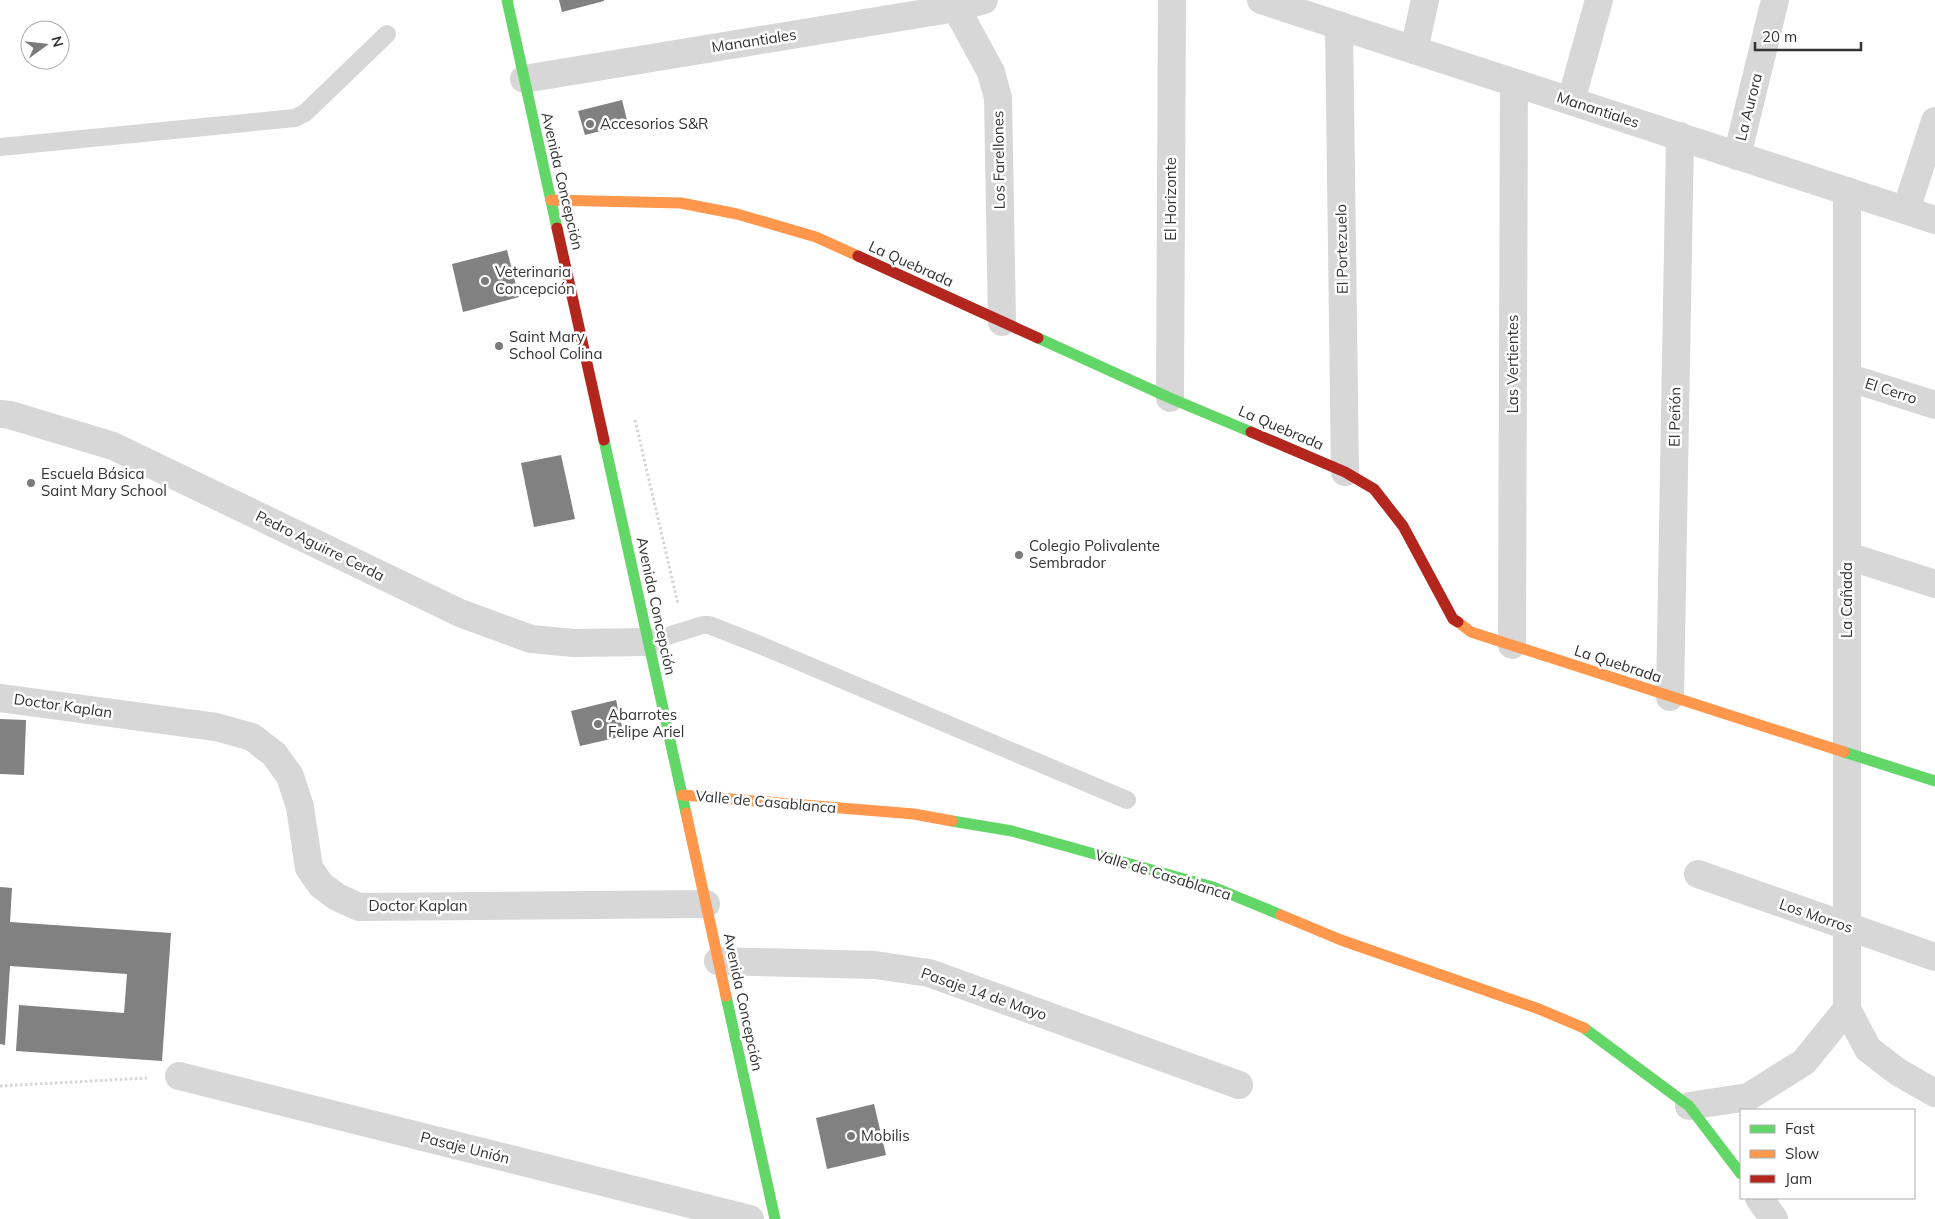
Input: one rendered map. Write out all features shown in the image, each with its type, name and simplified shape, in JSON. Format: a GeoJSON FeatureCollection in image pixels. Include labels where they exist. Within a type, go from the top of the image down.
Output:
{"type":"FeatureCollection","features":[{"type":"Feature","properties":{"kind":"street","name":"Avenida Concepción"},"geometry":{"type":"LineString","coordinates":[[506,0],[775,1219]]}},
{"type":"Feature","properties":{"kind":"street","name":"Manantiales"},"geometry":{"type":"LineString","coordinates":[[524,79],[956,8],[984,0]]}},
{"type":"Feature","properties":{"kind":"street","name":"El Horizonte"},"geometry":{"type":"LineString","coordinates":[[1170,398],[1172,0]]}},
{"type":"Feature","properties":{"kind":"street","name":"Manantiales"},"geometry":{"type":"LineString","coordinates":[[1261,0],[1935,220]]}},
{"type":"Feature","properties":{"kind":"street"},"geometry":{"type":"LineString","coordinates":[[1414,50],[1425,0]]}},
{"type":"Feature","properties":{"kind":"street"},"geometry":{"type":"LineString","coordinates":[[1571,101],[1599,0]]}},
{"type":"Feature","properties":{"kind":"street","name":"La Aurora"},"geometry":{"type":"LineString","coordinates":[[1737,156],[1776,0]]}},
{"type":"Feature","properties":{"kind":"street","name":"Los Farellones"},"geometry":{"type":"LineString","coordinates":[[956,8],[991,72],[998,98],[1002,322]]}},
{"type":"Feature","properties":{"kind":"street","name":"El Portezuelo"},"geometry":{"type":"LineString","coordinates":[[1339,25],[1345,472]]}},
{"type":"Feature","properties":{"kind":"street","name":"Las Vertientes"},"geometry":{"type":"LineString","coordinates":[[1512,645],[1514,83]]}},
{"type":"Feature","properties":{"kind":"street"},"geometry":{"type":"LineString","coordinates":[[1906,210],[1935,122]]}},
{"type":"Feature","properties":{"kind":"street","name":"El Peñón"},"geometry":{"type":"LineString","coordinates":[[1670,697],[1680,136]]}},
{"type":"Feature","properties":{"kind":"street","name":"La Cañada"},"geometry":{"type":"LineString","coordinates":[[1847,191],[1847,1009]]}},
{"type":"Feature","properties":{"kind":"street","name":"La Quebrada"},"geometry":{"type":"LineString","coordinates":[[551,200],[681,203],[737,214],[816,238],[1170,398],[1345,472],[1374,488],[1403,526],[1453,619],[1471,632],[1935,780]]}},
{"type":"Feature","properties":{"kind":"street","name":"El Cerro"},"geometry":{"type":"LineString","coordinates":[[1847,377],[1935,405]]}},
{"type":"Feature","properties":{"kind":"street","name":"Pedro Aguirre Cerda"},"geometry":{"type":"LineString","coordinates":[[0,414],[10,415],[113,446],[460,613],[531,639],[574,643],[648,642]]}},
{"type":"Feature","properties":{"kind":"street"},"geometry":{"type":"LineString","coordinates":[[1848,556],[1935,584]]}},
{"type":"Feature","properties":{"kind":"street","name":"Doctor Kaplan"},"geometry":{"type":"LineString","coordinates":[[0,698],[216,727],[252,737],[274,754],[290,776],[300,807],[309,868],[320,885],[337,897],[359,906],[706,904]]}},
{"type":"Feature","properties":{"kind":"street","name":"Valle de Casablanca"},"geometry":{"type":"LineString","coordinates":[[682,795],[914,814],[1012,830],[1213,887],[1341,940],[1539,1009],[1582,1027],[1689,1106],[1740,1173]]}},
{"type":"Feature","properties":{"kind":"street","name":"Los Morros"},"geometry":{"type":"LineString","coordinates":[[1698,874],[1935,957]]}},
{"type":"Feature","properties":{"kind":"street","name":"Pasaje 14 de Mayo"},"geometry":{"type":"LineString","coordinates":[[718,961],[875,965],[929,973],[1239,1085]]}},
{"type":"Feature","properties":{"kind":"street"},"geometry":{"type":"LineString","coordinates":[[1689,1106],[1748,1097],[1804,1062],[1847,1009],[1868,1049],[1898,1072],[1935,1093]]}},
{"type":"Feature","properties":{"kind":"street","name":"Pasaje Unión"},"geometry":{"type":"LineString","coordinates":[[179,1076],[750,1219]]}},
{"type":"Feature","properties":{"kind":"lane"},"geometry":{"type":"LineString","coordinates":[[0,147],[295,118],[306,113],[387,34]]}},
{"type":"Feature","properties":{"kind":"lane"},"geometry":{"type":"LineString","coordinates":[[648,642],[703,625],[709,625],[1127,800]]}},
{"type":"Feature","properties":{"kind":"path"},"geometry":{"type":"LineString","coordinates":[[0,1086],[179,1076]]}},
{"type":"Feature","properties":{"kind":"building"},"geometry":{"type":"Polygon","coordinates":[[[559,0],[604,0],[604,1],[562,12],[559,0]]]}},
{"type":"Feature","properties":{"kind":"building"},"geometry":{"type":"Polygon","coordinates":[[[622,100],[628,124],[585,135],[578,111],[622,100]]]}},
{"type":"Feature","properties":{"kind":"building","name":"Veterinaria Concepción"},"geometry":{"type":"Polygon","coordinates":[[[507,250],[519,297],[463,312],[452,264],[507,250]]]}},
{"type":"Feature","properties":{"kind":"building"},"geometry":{"type":"Polygon","coordinates":[[[561,455],[575,519],[534,527],[521,463],[561,455]]]}},
{"type":"Feature","properties":{"kind":"building","name":"Abarrotes Felipe Ariel"},"geometry":{"type":"Polygon","coordinates":[[[616,700],[624,736],[580,746],[571,711],[616,700]]]}},
{"type":"Feature","properties":{"kind":"building"},"geometry":{"type":"Polygon","coordinates":[[[0,719],[26,720],[24,775],[0,774],[0,719]]]}},
{"type":"Feature","properties":{"kind":"building"},"geometry":{"type":"Polygon","coordinates":[[[0,887],[12,888],[10,922],[171,933],[162,1061],[16,1051],[19,1005],[124,1013],[127,974],[10,966],[5,1045],[0,1044],[0,887]]]}},
{"type":"Feature","properties":{"kind":"building","name":"Mobilis"},"geometry":{"type":"Polygon","coordinates":[[[874,1104],[886,1155],[827,1169],[816,1118],[874,1104]]]}},
{"type":"Feature","properties":{"kind":"traffic: fast"},"geometry":{"type":"LineString","coordinates":[[507,0],[557,228]]}},
{"type":"Feature","properties":{"kind":"traffic: fast"},"geometry":{"type":"LineString","coordinates":[[1038,338],[1170,398],[1251,432]]}},
{"type":"Feature","properties":{"kind":"traffic: fast"},"geometry":{"type":"LineString","coordinates":[[604,440],[686,813]]}},
{"type":"Feature","properties":{"kind":"traffic: fast"},"geometry":{"type":"LineString","coordinates":[[1844,752],[1935,781]]}},
{"type":"Feature","properties":{"kind":"traffic: fast"},"geometry":{"type":"LineString","coordinates":[[952,821],[1012,831],[1213,887],[1281,915]]}},
{"type":"Feature","properties":{"kind":"traffic: fast"},"geometry":{"type":"LineString","coordinates":[[726,996],[775,1219]]}},
{"type":"Feature","properties":{"kind":"traffic: fast"},"geometry":{"type":"LineString","coordinates":[[1584,1028],[1689,1106],[1740,1173]]}},
{"type":"Feature","properties":{"kind":"traffic: slow"},"geometry":{"type":"LineString","coordinates":[[551,200],[681,203],[737,214],[816,237],[858,256]]}},
{"type":"Feature","properties":{"kind":"traffic: slow"},"geometry":{"type":"LineString","coordinates":[[1458,622],[1471,632],[1844,752]]}},
{"type":"Feature","properties":{"kind":"traffic: slow"},"geometry":{"type":"LineString","coordinates":[[682,795],[914,814],[952,821]]}},
{"type":"Feature","properties":{"kind":"traffic: slow"},"geometry":{"type":"LineString","coordinates":[[686,813],[726,996]]}},
{"type":"Feature","properties":{"kind":"traffic: slow"},"geometry":{"type":"LineString","coordinates":[[1281,915],[1341,940],[1539,1009],[1584,1028]]}},
{"type":"Feature","properties":{"kind":"traffic: jam"},"geometry":{"type":"LineString","coordinates":[[557,228],[604,440]]}},
{"type":"Feature","properties":{"kind":"traffic: jam"},"geometry":{"type":"LineString","coordinates":[[858,256],[1038,338]]}},
{"type":"Feature","properties":{"kind":"traffic: jam"},"geometry":{"type":"LineString","coordinates":[[1251,432],[1345,472],[1374,489],[1403,526],[1453,619],[1458,622]]}},
{"type":"Feature","properties":{"kind":"place","name":"Accesorios S&R"},"geometry":{"type":"Point","coordinates":[590,124]}},
{"type":"Feature","properties":{"kind":"place","name":"Veterinaria Concepción"},"geometry":{"type":"Point","coordinates":[485,281]}},
{"type":"Feature","properties":{"kind":"place","name":"Saint Mary School Colina"},"geometry":{"type":"Point","coordinates":[499,346]}},
{"type":"Feature","properties":{"kind":"place","name":"Escuela Básica Saint Mary School"},"geometry":{"type":"Point","coordinates":[31,483]}},
{"type":"Feature","properties":{"kind":"place","name":"Colegio Polivalente Sembrador"},"geometry":{"type":"Point","coordinates":[1019,555]}},
{"type":"Feature","properties":{"kind":"place","name":"Abarrotes Felipe Ariel"},"geometry":{"type":"Point","coordinates":[598,724]}},
{"type":"Feature","properties":{"kind":"place","name":"Mobilis"},"geometry":{"type":"Point","coordinates":[851,1136]}}]}
